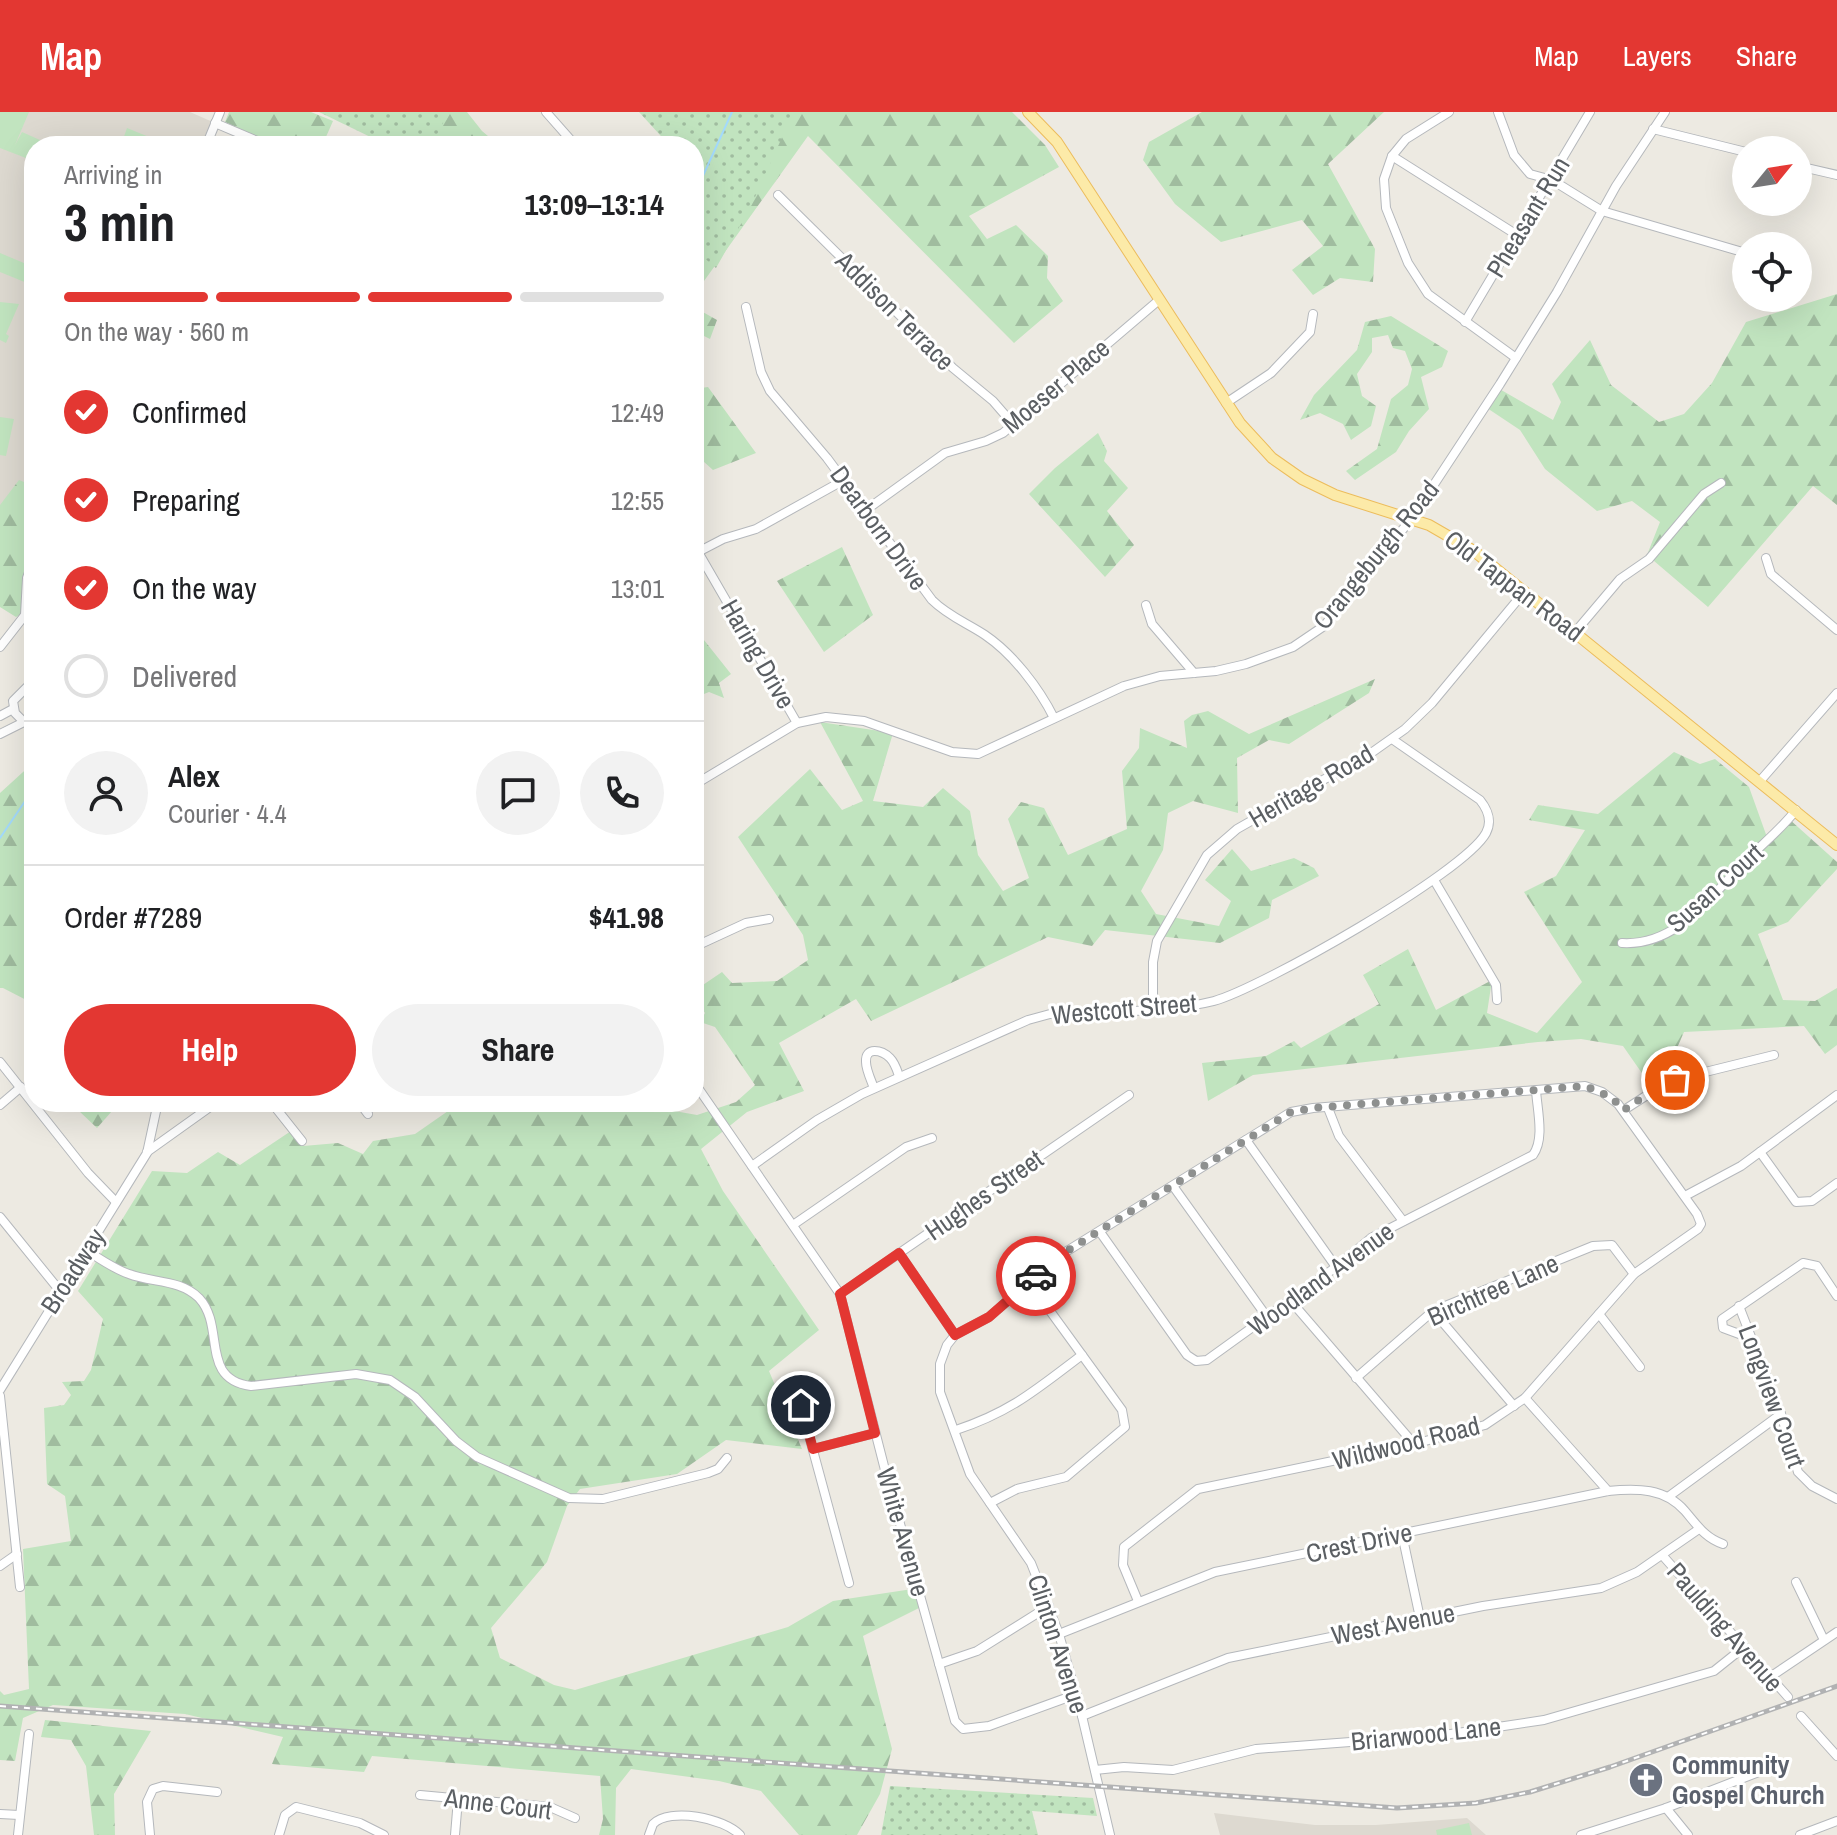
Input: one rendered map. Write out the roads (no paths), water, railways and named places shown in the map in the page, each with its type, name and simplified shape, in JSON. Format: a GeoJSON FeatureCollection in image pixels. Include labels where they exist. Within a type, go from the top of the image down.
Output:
{"type":"FeatureCollection","features":[{"type":"Feature","properties":{"kind":"main road","name":"Old Tappan Road"},"geometry":{"type":"LineString","coordinates":[[1028,112],[1057,142],[1226,403],[1259,445],[1302,479],[1335,495],[1412,518],[1465,545],[1576,631],[1837,845]]}},
{"type":"Feature","properties":{"kind":"street"},"geometry":{"type":"LineString","coordinates":[[210,136],[220,112]]}},
{"type":"Feature","properties":{"kind":"street"},"geometry":{"type":"LineString","coordinates":[[546,112],[567,136]]}},
{"type":"Feature","properties":{"kind":"street"},"geometry":{"type":"LineString","coordinates":[[1449,112],[1406,139],[1392,156],[1384,179],[1384,199],[1403,251],[1428,294],[1516,358]]}},
{"type":"Feature","properties":{"kind":"street"},"geometry":{"type":"LineString","coordinates":[[1498,112],[1518,162],[1530,174],[1552,180],[1602,211],[1732,249]]}},
{"type":"Feature","properties":{"kind":"street","name":"Pheasant Run"},"geometry":{"type":"LineString","coordinates":[[1465,322],[1590,112]]}},
{"type":"Feature","properties":{"kind":"street","name":"Orangeburgh Road"},"geometry":{"type":"LineString","coordinates":[[704,779],[797,723],[826,717],[851,718],[952,752],[970,754],[988,751],[1124,686],[1160,676],[1246,664],[1293,647],[1315,634],[1331,619],[1412,518],[1516,358],[1602,211],[1665,112]]}},
{"type":"Feature","properties":{"kind":"street"},"geometry":{"type":"LineString","coordinates":[[215,123],[246,136]]}},
{"type":"Feature","properties":{"kind":"street"},"geometry":{"type":"LineString","coordinates":[[1653,129],[1732,149]]}},
{"type":"Feature","properties":{"kind":"street"},"geometry":{"type":"LineString","coordinates":[[1392,156],[1517,235]]}},
{"type":"Feature","properties":{"kind":"street"},"geometry":{"type":"LineString","coordinates":[[1812,169],[1837,175]]}},
{"type":"Feature","properties":{"kind":"street","name":"Addison Terrace"},"geometry":{"type":"LineString","coordinates":[[778,195],[953,368],[993,401],[1013,424]]}},
{"type":"Feature","properties":{"kind":"street","name":"Moeser Place"},"geometry":{"type":"LineString","coordinates":[[866,510],[945,453],[995,437],[1159,300]]}},
{"type":"Feature","properties":{"kind":"street","name":"Dearborn Drive"},"geometry":{"type":"LineString","coordinates":[[746,307],[764,381],[844,480],[932,600],[950,616],[997,645],[1043,696],[1054,718]]}},
{"type":"Feature","properties":{"kind":"street"},"geometry":{"type":"LineString","coordinates":[[1226,403],[1271,373],[1310,332],[1313,314]]}},
{"type":"Feature","properties":{"kind":"street"},"geometry":{"type":"LineString","coordinates":[[704,545],[756,529],[844,480]]}},
{"type":"Feature","properties":{"kind":"street"},"geometry":{"type":"LineString","coordinates":[[1576,631],[1620,579],[1649,559],[1704,494],[1721,483]]}},
{"type":"Feature","properties":{"kind":"street"},"geometry":{"type":"LineString","coordinates":[[1766,558],[1771,574],[1837,630]]}},
{"type":"Feature","properties":{"kind":"street","name":"Haring Drive"},"geometry":{"type":"LineString","coordinates":[[704,562],[797,723]]}},
{"type":"Feature","properties":{"kind":"street","name":"Heritage Road"},"geometry":{"type":"LineString","coordinates":[[1153,1008],[1153,962],[1157,941],[1207,855],[1237,829],[1392,739],[1432,703],[1525,591]]}},
{"type":"Feature","properties":{"kind":"street"},"geometry":{"type":"LineString","coordinates":[[1146,605],[1152,624],[1194,673]]}},
{"type":"Feature","properties":{"kind":"street"},"geometry":{"type":"LineString","coordinates":[[0,647],[24,616]]}},
{"type":"Feature","properties":{"kind":"street"},"geometry":{"type":"LineString","coordinates":[[0,734],[24,722],[13,709],[13,701],[24,690]]}},
{"type":"Feature","properties":{"kind":"street"},"geometry":{"type":"LineString","coordinates":[[1760,781],[1837,693]]}},
{"type":"Feature","properties":{"kind":"street"},"geometry":{"type":"LineString","coordinates":[[0,716],[13,709]]}},
{"type":"Feature","properties":{"kind":"street","name":"Westcott Street"},"geometry":{"type":"LineString","coordinates":[[752,1166],[817,1120],[874,1088],[1039,1016],[1194,1005],[1234,994],[1336,939],[1434,880],[1484,836],[1489,824],[1487,811],[1480,800],[1392,739]]}},
{"type":"Feature","properties":{"kind":"street","name":"Susan Court"},"geometry":{"type":"LineString","coordinates":[[1622,943],[1638,944],[1678,928],[1780,830],[1796,810]]}},
{"type":"Feature","properties":{"kind":"street"},"geometry":{"type":"LineString","coordinates":[[1434,880],[1496,985],[1497,1000]]}},
{"type":"Feature","properties":{"kind":"street"},"geometry":{"type":"LineString","coordinates":[[704,942],[746,923],[769,919]]}},
{"type":"Feature","properties":{"kind":"street"},"geometry":{"type":"LineString","coordinates":[[874,1088],[866,1062],[871,1051],[889,1057],[899,1076]]}},
{"type":"Feature","properties":{"kind":"street"},"geometry":{"type":"LineString","coordinates":[[1624,1110],[1669,1081],[1774,1055]]}},
{"type":"Feature","properties":{"kind":"street"},"geometry":{"type":"LineString","coordinates":[[0,1062],[24,1091]]}},
{"type":"Feature","properties":{"kind":"street"},"geometry":{"type":"LineString","coordinates":[[899,1253],[955,1335],[989,1317],[1059,1256],[1291,1112],[1585,1086],[1595,1088],[1611,1097],[1624,1110],[1685,1196],[1725,1176],[1837,1095]]}},
{"type":"Feature","properties":{"kind":"street"},"geometry":{"type":"LineString","coordinates":[[0,1105],[21,1087]]}},
{"type":"Feature","properties":{"kind":"street","name":"Woodland Avenue"},"geometry":{"type":"LineString","coordinates":[[1100,1232],[1191,1359],[1202,1361],[1212,1358],[1371,1238],[1533,1155],[1539,1137],[1536,1090]]}},
{"type":"Feature","properties":{"kind":"street","name":"Hughes Street"},"geometry":{"type":"LineString","coordinates":[[840,1294],[1129,1095]]}},
{"type":"Feature","properties":{"kind":"street","name":"White Avenue"},"geometry":{"type":"LineString","coordinates":[[704,1096],[840,1294],[955,1721],[963,1729],[971,1730],[1077,1694]]}},
{"type":"Feature","properties":{"kind":"street"},"geometry":{"type":"LineString","coordinates":[[1328,1108],[1339,1136],[1403,1221]]}},
{"type":"Feature","properties":{"kind":"street"},"geometry":{"type":"LineString","coordinates":[[40,1112],[88,1173],[116,1202]]}},
{"type":"Feature","properties":{"kind":"street"},"geometry":{"type":"LineString","coordinates":[[147,1153],[156,1112]]}},
{"type":"Feature","properties":{"kind":"street"},"geometry":{"type":"LineString","coordinates":[[147,1153],[203,1112]]}},
{"type":"Feature","properties":{"kind":"street"},"geometry":{"type":"LineString","coordinates":[[279,1112],[302,1141]]}},
{"type":"Feature","properties":{"kind":"street"},"geometry":{"type":"LineString","coordinates":[[793,1225],[906,1147],[932,1138]]}},
{"type":"Feature","properties":{"kind":"street"},"geometry":{"type":"LineString","coordinates":[[1246,1140],[1336,1267]]}},
{"type":"Feature","properties":{"kind":"street"},"geometry":{"type":"LineString","coordinates":[[1760,1152],[1796,1202],[1812,1201],[1837,1183]]}},
{"type":"Feature","properties":{"kind":"street","name":"Broadway"},"geometry":{"type":"LineString","coordinates":[[0,1390],[147,1153]]}},
{"type":"Feature","properties":{"kind":"street"},"geometry":{"type":"LineString","coordinates":[[1173,1186],[1267,1317]]}},
{"type":"Feature","properties":{"kind":"street","name":"Wildwood Road"},"geometry":{"type":"LineString","coordinates":[[1138,1601],[1123,1565],[1124,1547],[1192,1492],[1476,1429],[1525,1398],[1634,1274],[1698,1229],[1700,1220],[1685,1196]]}},
{"type":"Feature","properties":{"kind":"street"},"geometry":{"type":"LineString","coordinates":[[0,1217],[60,1291]]}},
{"type":"Feature","properties":{"kind":"street","name":"Birchtree Lane"},"geometry":{"type":"LineString","coordinates":[[1356,1378],[1433,1311],[1600,1244],[1612,1245],[1634,1274]]}},
{"type":"Feature","properties":{"kind":"street"},"geometry":{"type":"LineString","coordinates":[[86,1250],[129,1275],[176,1285],[193,1293],[210,1318],[219,1367],[234,1382],[251,1386],[356,1374],[390,1380],[415,1397],[466,1450],[556,1494],[582,1500],[603,1499],[708,1473],[718,1469],[727,1458]]}},
{"type":"Feature","properties":{"kind":"street","name":"Longview Court"},"geometry":{"type":"LineString","coordinates":[[1837,1296],[1817,1266],[1803,1263],[1739,1306],[1781,1414],[1801,1478],[1837,1499]]}},
{"type":"Feature","properties":{"kind":"street"},"geometry":{"type":"LineString","coordinates":[[990,1503],[1017,1489],[1066,1477],[1122,1431],[1125,1422],[1122,1410],[1029,1282]]}},
{"type":"Feature","properties":{"kind":"street"},"geometry":{"type":"LineString","coordinates":[[1290,1300],[1414,1444]]}},
{"type":"Feature","properties":{"kind":"street"},"geometry":{"type":"LineString","coordinates":[[1739,1306],[1721,1323],[1727,1331],[1750,1338]]}},
{"type":"Feature","properties":{"kind":"street"},"geometry":{"type":"LineString","coordinates":[[1433,1311],[1514,1406]]}},
{"type":"Feature","properties":{"kind":"street"},"geometry":{"type":"LineString","coordinates":[[1599,1314],[1640,1367]]}},
{"type":"Feature","properties":{"kind":"street","name":"Clinton Avenue"},"geometry":{"type":"LineString","coordinates":[[955,1335],[943,1353],[940,1392],[970,1474],[1023,1550],[1049,1606],[1077,1694],[1110,1835]]}},
{"type":"Feature","properties":{"kind":"street"},"geometry":{"type":"LineString","coordinates":[[956,1430],[1014,1406],[1082,1355]]}},
{"type":"Feature","properties":{"kind":"street"},"geometry":{"type":"LineString","coordinates":[[0,1369],[7,1378]]}},
{"type":"Feature","properties":{"kind":"street"},"geometry":{"type":"LineString","coordinates":[[795,1384],[849,1583]]}},
{"type":"Feature","properties":{"kind":"street"},"geometry":{"type":"LineString","coordinates":[[0,1396],[20,1587]]}},
{"type":"Feature","properties":{"kind":"street"},"geometry":{"type":"LineString","coordinates":[[1525,1398],[1608,1491]]}},
{"type":"Feature","properties":{"kind":"street"},"geometry":{"type":"LineString","coordinates":[[1723,1544],[1712,1541],[1668,1497],[1781,1414]]}},
{"type":"Feature","properties":{"kind":"street"},"geometry":{"type":"LineString","coordinates":[[813,1449],[875,1433]]}},
{"type":"Feature","properties":{"kind":"street"},"geometry":{"type":"LineString","coordinates":[[0,1480],[10,1473]]}},
{"type":"Feature","properties":{"kind":"street","name":"Crest Drive"},"geometry":{"type":"LineString","coordinates":[[1059,1634],[1215,1572],[1608,1491],[1650,1491],[1668,1497]]}},
{"type":"Feature","properties":{"kind":"street","name":"West Avenue"},"geometry":{"type":"LineString","coordinates":[[1082,1716],[1228,1658],[1420,1618],[1601,1588],[1663,1556],[1699,1529]]}},
{"type":"Feature","properties":{"kind":"street"},"geometry":{"type":"LineString","coordinates":[[1402,1534],[1420,1618]]}},
{"type":"Feature","properties":{"kind":"street"},"geometry":{"type":"LineString","coordinates":[[0,1566],[17,1554]]}},
{"type":"Feature","properties":{"kind":"street","name":"Paulding Avenue"},"geometry":{"type":"LineString","coordinates":[[1663,1556],[1788,1697]]}},
{"type":"Feature","properties":{"kind":"street"},"geometry":{"type":"LineString","coordinates":[[1796,1582],[1824,1640]]}},
{"type":"Feature","properties":{"kind":"street"},"geometry":{"type":"LineString","coordinates":[[939,1664],[977,1651],[1049,1606]]}},
{"type":"Feature","properties":{"kind":"street"},"geometry":{"type":"LineString","coordinates":[[1770,1677],[1837,1632]]}},
{"type":"Feature","properties":{"kind":"street","name":"Briarwood Lane"},"geometry":{"type":"LineString","coordinates":[[1095,1770],[1124,1767],[1173,1770],[1242,1750],[1444,1735],[1544,1720],[1714,1671],[1744,1647]]}},
{"type":"Feature","properties":{"kind":"street","name":"Paulding Avenue"},"geometry":{"type":"LineString","coordinates":[[1801,1716],[1837,1756]]}},
{"type":"Feature","properties":{"kind":"street"},"geometry":{"type":"LineString","coordinates":[[18,1835],[29,1734]]}},
{"type":"Feature","properties":{"kind":"street"},"geometry":{"type":"LineString","coordinates":[[1581,1835],[1666,1808],[1764,1770]]}},
{"type":"Feature","properties":{"kind":"street"},"geometry":{"type":"LineString","coordinates":[[150,1835],[147,1802],[153,1789],[163,1786],[217,1792]]}},
{"type":"Feature","properties":{"kind":"street","name":"Anne Court"},"geometry":{"type":"LineString","coordinates":[[420,1795],[550,1807],[575,1818]]}},
{"type":"Feature","properties":{"kind":"street"},"geometry":{"type":"LineString","coordinates":[[455,1835],[458,1799]]}},
{"type":"Feature","properties":{"kind":"street"},"geometry":{"type":"LineString","coordinates":[[279,1835],[285,1815],[296,1807],[360,1823],[384,1835]]}},
{"type":"Feature","properties":{"kind":"street"},"geometry":{"type":"LineString","coordinates":[[1666,1808],[1688,1835]]}},
{"type":"Feature","properties":{"kind":"street"},"geometry":{"type":"LineString","coordinates":[[0,1814],[19,1815]]}},
{"type":"Feature","properties":{"kind":"street"},"geometry":{"type":"LineString","coordinates":[[649,1835],[653,1824],[667,1816],[722,1822],[740,1835]]}},
{"type":"Feature","properties":{"kind":"street"},"geometry":{"type":"LineString","coordinates":[[1800,1835],[1816,1832],[1837,1821]]}},
{"type":"Feature","properties":{"kind":"street"},"geometry":{"type":"LineString","coordinates":[[357,1835],[360,1823]]}},
{"type":"Feature","properties":{"kind":"waterway"},"geometry":{"type":"LineString","coordinates":[[704,174],[732,112]]}},
{"type":"Feature","properties":{"kind":"waterway"},"geometry":{"type":"LineString","coordinates":[[0,838],[24,803]]}},
{"type":"Feature","properties":{"kind":"railway"},"geometry":{"type":"LineString","coordinates":[[0,1706],[1397,1808],[1476,1803],[1530,1792],[1610,1767],[1837,1686]]}},
{"type":"Feature","properties":{"kind":"place","name":"Community Gospel Church"},"geometry":{"type":"Point","coordinates":[1646,1780]}}]}
